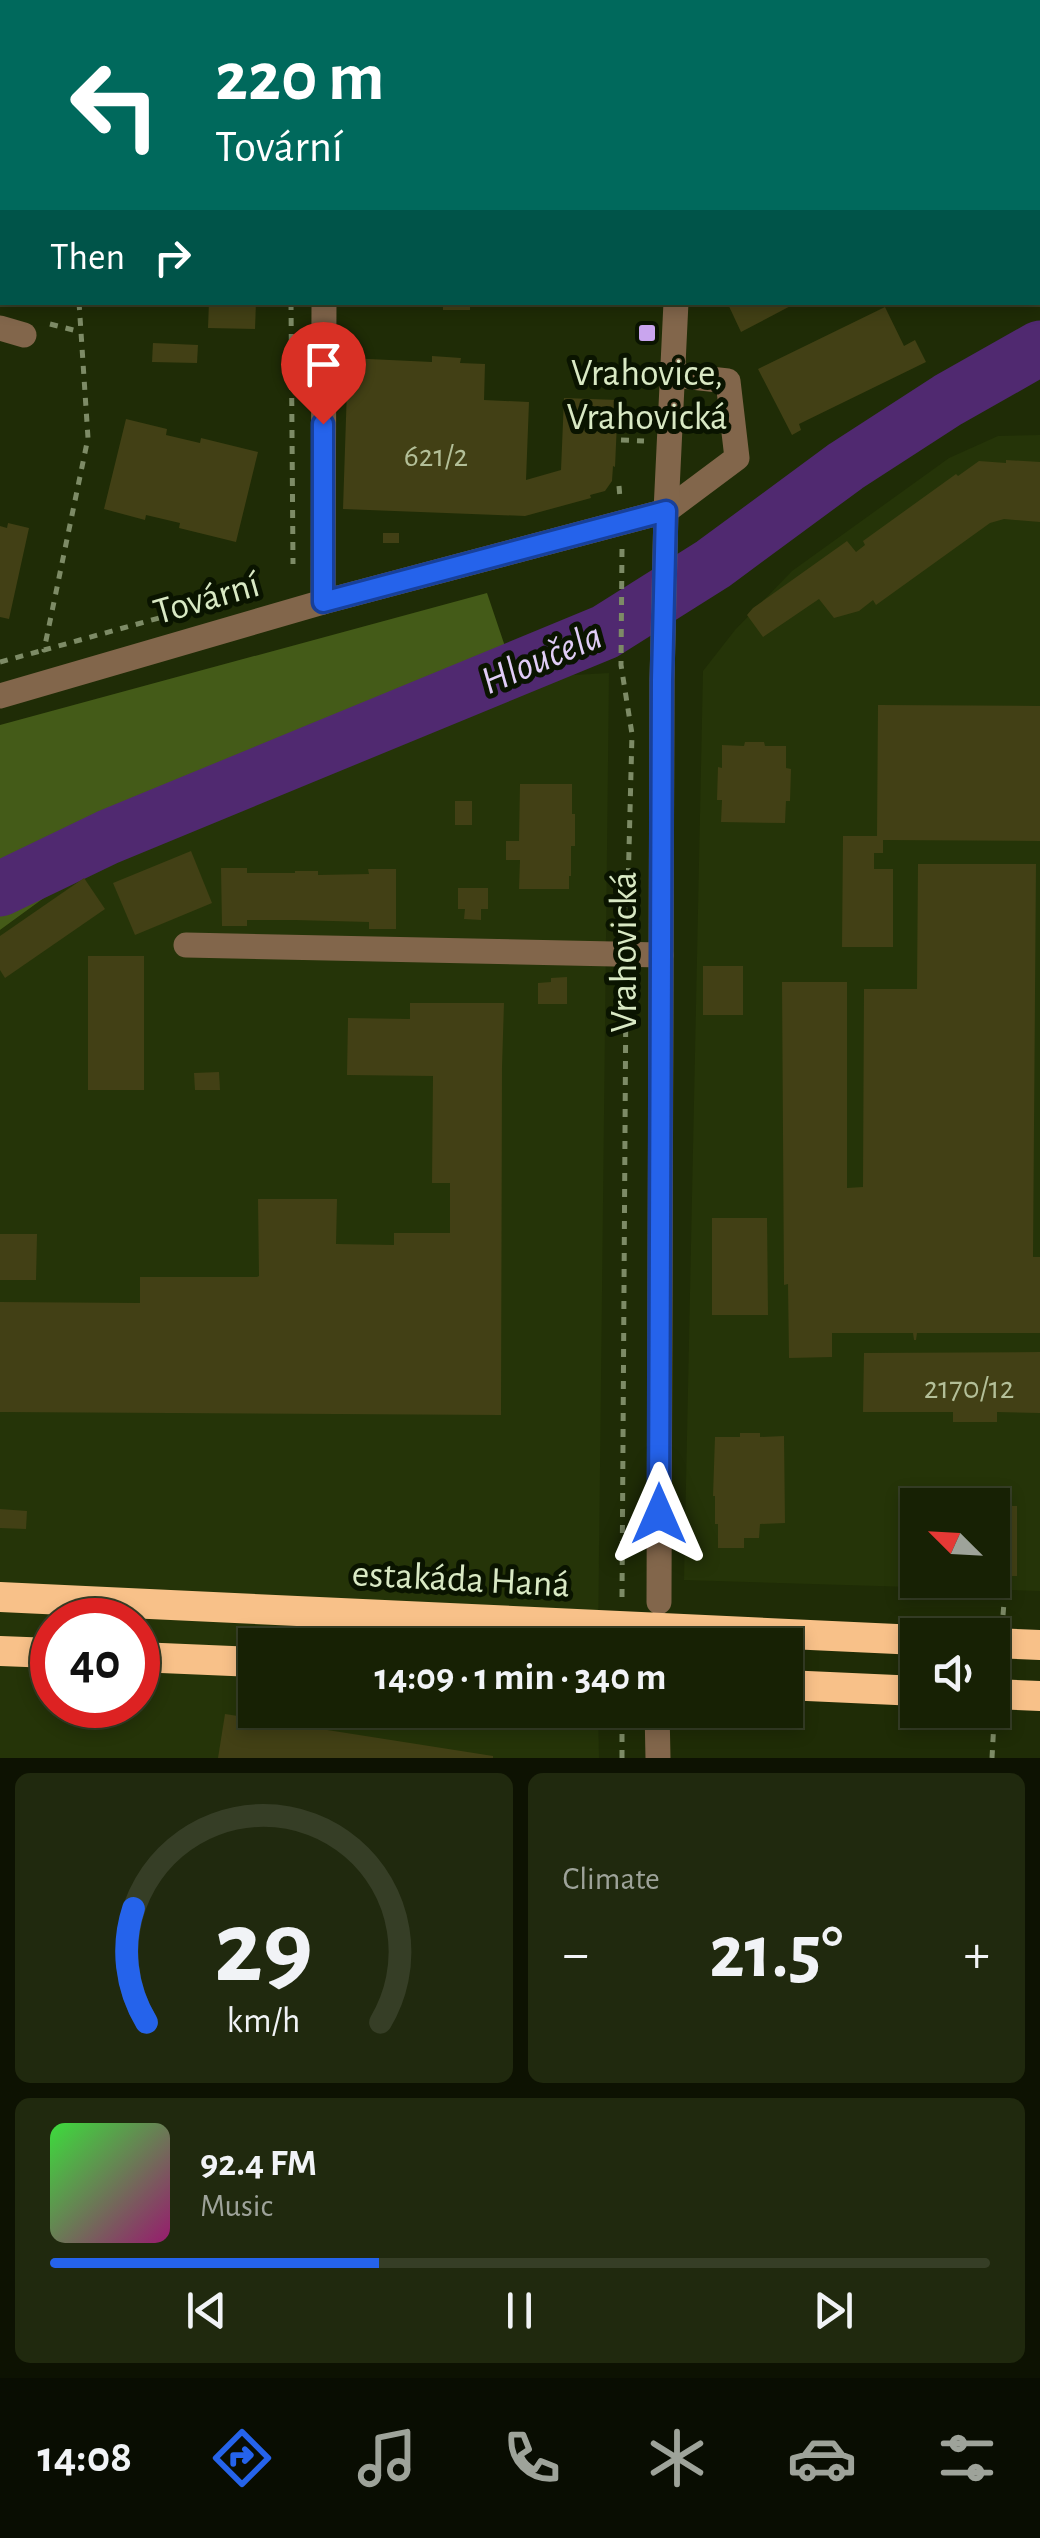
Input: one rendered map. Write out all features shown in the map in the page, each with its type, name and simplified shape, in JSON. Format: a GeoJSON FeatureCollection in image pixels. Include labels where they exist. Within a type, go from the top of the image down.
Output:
{"type":"FeatureCollection","features":[{"type":"Feature","properties":{"kind":"highway","name":"estakáda Haná"},"geometry":{"type":"LineString","coordinates":[[0,1597],[900,1639]]}},
{"type":"Feature","properties":{"kind":"highway"},"geometry":{"type":"LineString","coordinates":[[1010,1644],[1040,1645]]}},
{"type":"Feature","properties":{"kind":"highway"},"geometry":{"type":"LineString","coordinates":[[0,1651],[30,1652]]}},
{"type":"Feature","properties":{"kind":"highway"},"geometry":{"type":"LineString","coordinates":[[160,1658],[238,1661]]}},
{"type":"Feature","properties":{"kind":"highway"},"geometry":{"type":"LineString","coordinates":[[803,1686],[900,1690]]}},
{"type":"Feature","properties":{"kind":"highway"},"geometry":{"type":"LineString","coordinates":[[1010,1695],[1040,1696]]}},
{"type":"Feature","properties":{"kind":"street"},"geometry":{"type":"LineString","coordinates":[[323,602],[324,305]]}},
{"type":"Feature","properties":{"kind":"street","name":"Vrahovická"},"geometry":{"type":"LineString","coordinates":[[659,1602],[663,656],[676,305]]}},
{"type":"Feature","properties":{"kind":"street"},"geometry":{"type":"LineString","coordinates":[[666,511],[736,458],[728,381],[673,375]]}},
{"type":"Feature","properties":{"kind":"street","name":"Tovární"},"geometry":{"type":"LineString","coordinates":[[0,696],[323,602],[666,511]]}},
{"type":"Feature","properties":{"kind":"street"},"geometry":{"type":"LineString","coordinates":[[186,945],[661,956]]}},
{"type":"Feature","properties":{"kind":"street"},"geometry":{"type":"LineString","coordinates":[[657,1728],[658,1758]]}},
{"type":"Feature","properties":{"kind":"path"},"geometry":{"type":"LineString","coordinates":[[44,650],[88,438],[79,305]]}},
{"type":"Feature","properties":{"kind":"path"},"geometry":{"type":"LineString","coordinates":[[291,305],[293,582],[323,574]]}},
{"type":"Feature","properties":{"kind":"path"},"geometry":{"type":"LineString","coordinates":[[622,1600],[626,955],[632,734],[621,665],[624,566]]}},
{"type":"Feature","properties":{"kind":"path"},"geometry":{"type":"LineString","coordinates":[[0,662],[159,618]]}},
{"type":"Feature","properties":{"kind":"path"},"geometry":{"type":"LineString","coordinates":[[622,1728],[622,1758]]}},
{"type":"Feature","properties":{"kind":"shaded area"},"geometry":{"type":"Polygon","coordinates":[[[1040,435],[1040,1591],[1010,1590],[1010,1488],[900,1488],[900,1587],[684,1580],[703,671],[735,630],[792,571],[949,458],[998,436],[1040,435]]]}},
{"type":"Feature","properties":{"kind":"shaded area"},"geometry":{"type":"Polygon","coordinates":[[[487,593],[518,685],[85,868],[0,930],[0,725],[487,593]]]}},
{"type":"Feature","properties":{"kind":"shaded area"},"geometry":{"type":"Polygon","coordinates":[[[609,673],[598,1628],[238,1628],[238,1728],[598,1728],[599,1758],[0,1758],[0,930],[85,868],[537,677],[609,673]]]}},
{"type":"Feature","properties":{"kind":"building"},"geometry":{"type":"Polygon","coordinates":[[[209,305],[256,305],[255,329],[208,328],[209,305]]]}},
{"type":"Feature","properties":{"kind":"building"},"geometry":{"type":"Polygon","coordinates":[[[443,305],[470,305],[470,310],[443,310],[443,305]]]}},
{"type":"Feature","properties":{"kind":"building"},"geometry":{"type":"Polygon","coordinates":[[[728,305],[792,305],[741,332],[728,305]]]}},
{"type":"Feature","properties":{"kind":"building"},"geometry":{"type":"Polygon","coordinates":[[[885,307],[904,346],[915,340],[926,362],[799,424],[801,430],[792,435],[758,369],[885,307]]]}},
{"type":"Feature","properties":{"kind":"building"},"geometry":{"type":"Polygon","coordinates":[[[153,343],[198,345],[197,363],[152,362],[153,343]]]}},
{"type":"Feature","properties":{"kind":"building"},"geometry":{"type":"Polygon","coordinates":[[[432,356],[485,364],[484,400],[529,402],[526,480],[561,470],[564,398],[618,400],[615,467],[605,491],[525,516],[343,509],[348,358],[432,362],[432,356]]]}},
{"type":"Feature","properties":{"kind":"building"},"geometry":{"type":"Polygon","coordinates":[[[126,419],[167,429],[166,435],[200,443],[201,438],[258,452],[236,542],[179,528],[180,523],[146,515],[145,520],[104,509],[126,419]]]}},
{"type":"Feature","properties":{"kind":"building"},"geometry":{"type":"Polygon","coordinates":[[[979,461],[1040,462],[1040,522],[1004,519],[990,523],[876,605],[873,600],[859,611],[834,618],[819,599],[763,637],[747,615],[847,541],[856,552],[865,545],[863,541],[956,474],[979,461]]]}},
{"type":"Feature","properties":{"kind":"building"},"geometry":{"type":"Polygon","coordinates":[[[8,523],[29,528],[9,619],[0,617],[0,526],[7,528],[8,523]]]}},
{"type":"Feature","properties":{"kind":"building"},"geometry":{"type":"Polygon","coordinates":[[[383,533],[399,533],[399,543],[383,543],[383,533]]]}},
{"type":"Feature","properties":{"kind":"building"},"geometry":{"type":"Polygon","coordinates":[[[878,705],[1040,706],[1040,841],[883,840],[883,853],[874,853],[874,869],[893,869],[893,947],[842,947],[843,836],[877,836],[878,705]]]}},
{"type":"Feature","properties":{"kind":"building"},"geometry":{"type":"Polygon","coordinates":[[[745,742],[786,746],[786,768],[791,769],[785,823],[721,822],[722,800],[717,800],[722,745],[744,746],[745,742]]]}},
{"type":"Feature","properties":{"kind":"building"},"geometry":{"type":"Polygon","coordinates":[[[520,784],[572,784],[575,846],[571,846],[569,889],[519,889],[520,860],[506,860],[506,841],[519,841],[520,784]]]}},
{"type":"Feature","properties":{"kind":"building"},"geometry":{"type":"Polygon","coordinates":[[[455,801],[472,801],[472,825],[455,825],[455,801]]]}},
{"type":"Feature","properties":{"kind":"building"},"geometry":{"type":"Polygon","coordinates":[[[191,851],[212,903],[135,935],[113,883],[191,851]]]}},
{"type":"Feature","properties":{"kind":"building"},"geometry":{"type":"Polygon","coordinates":[[[918,864],[1036,864],[1033,1257],[1040,1257],[1040,1333],[917,1333],[914,1340],[913,1333],[832,1333],[832,1357],[789,1358],[788,1284],[784,1285],[782,982],[847,982],[847,1188],[863,1187],[864,989],[917,989],[918,864]]]}},
{"type":"Feature","properties":{"kind":"building"},"geometry":{"type":"Polygon","coordinates":[[[221,868],[247,868],[247,873],[318,871],[318,875],[396,869],[396,929],[369,929],[369,922],[295,920],[247,920],[247,926],[222,926],[221,868]]]}},
{"type":"Feature","properties":{"kind":"building"},"geometry":{"type":"Polygon","coordinates":[[[84,878],[105,909],[5,978],[0,970],[0,936],[84,878]]]}},
{"type":"Feature","properties":{"kind":"building"},"geometry":{"type":"Polygon","coordinates":[[[458,888],[488,888],[488,909],[481,909],[481,920],[464,919],[465,909],[458,909],[458,888]]]}},
{"type":"Feature","properties":{"kind":"building"},"geometry":{"type":"Polygon","coordinates":[[[88,956],[144,956],[144,1090],[88,1090],[88,956]]]}},
{"type":"Feature","properties":{"kind":"building"},"geometry":{"type":"Polygon","coordinates":[[[703,966],[743,966],[743,1015],[703,1015],[703,966]]]}},
{"type":"Feature","properties":{"kind":"building"},"geometry":{"type":"Polygon","coordinates":[[[567,977],[567,1004],[538,1004],[538,983],[567,977]]]}},
{"type":"Feature","properties":{"kind":"building"},"geometry":{"type":"Polygon","coordinates":[[[410,1003],[504,1003],[501,1415],[0,1412],[0,1302],[140,1303],[140,1277],[257,1277],[258,1199],[337,1199],[336,1244],[394,1245],[394,1233],[450,1233],[450,1183],[432,1183],[433,1076],[347,1075],[348,1018],[410,1019],[410,1003]]]}},
{"type":"Feature","properties":{"kind":"building"},"geometry":{"type":"Polygon","coordinates":[[[219,1072],[220,1090],[195,1090],[194,1073],[219,1072]]]}},
{"type":"Feature","properties":{"kind":"building"},"geometry":{"type":"Polygon","coordinates":[[[712,1218],[767,1218],[768,1315],[712,1315],[712,1218]]]}},
{"type":"Feature","properties":{"kind":"building"},"geometry":{"type":"Polygon","coordinates":[[[0,1234],[37,1234],[36,1280],[0,1280],[0,1234]]]}},
{"type":"Feature","properties":{"kind":"building"},"geometry":{"type":"Polygon","coordinates":[[[1040,1352],[1040,1413],[997,1412],[997,1422],[953,1422],[953,1412],[863,1412],[864,1353],[1040,1352]]]}},
{"type":"Feature","properties":{"kind":"building"},"geometry":{"type":"Polygon","coordinates":[[[740,1433],[784,1436],[785,1523],[760,1524],[759,1538],[744,1538],[744,1548],[718,1548],[713,1496],[715,1437],[740,1437],[740,1433]]]}},
{"type":"Feature","properties":{"kind":"building"},"geometry":{"type":"Polygon","coordinates":[[[1010,1506],[1017,1506],[1017,1576],[1010,1576],[1010,1506]]]}},
{"type":"Feature","properties":{"kind":"building"},"geometry":{"type":"Polygon","coordinates":[[[0,1509],[27,1511],[26,1529],[0,1528],[0,1509]]]}},
{"type":"Feature","properties":{"kind":"building"},"geometry":{"type":"Polygon","coordinates":[[[225,1714],[238,1716],[238,1728],[314,1728],[493,1756],[493,1758],[218,1758],[225,1714]]]}},
{"type":"Feature","properties":{"kind":"waterway","name":"Hloučela"},"geometry":{"type":"LineString","coordinates":[[0,889],[108,837],[605,632],[713,564],[846,466],[948,400],[1040,348]]}},
{"type":"Feature","properties":{"kind":"place","name":"Vrahovice, Vrahovická"},"geometry":{"type":"Point","coordinates":[647,333]}},
{"type":"Feature","properties":{"kind":"route"},"geometry":{"type":"LineString","coordinates":[[323,424],[323,602],[666,511],[659,1514]]}}]}
